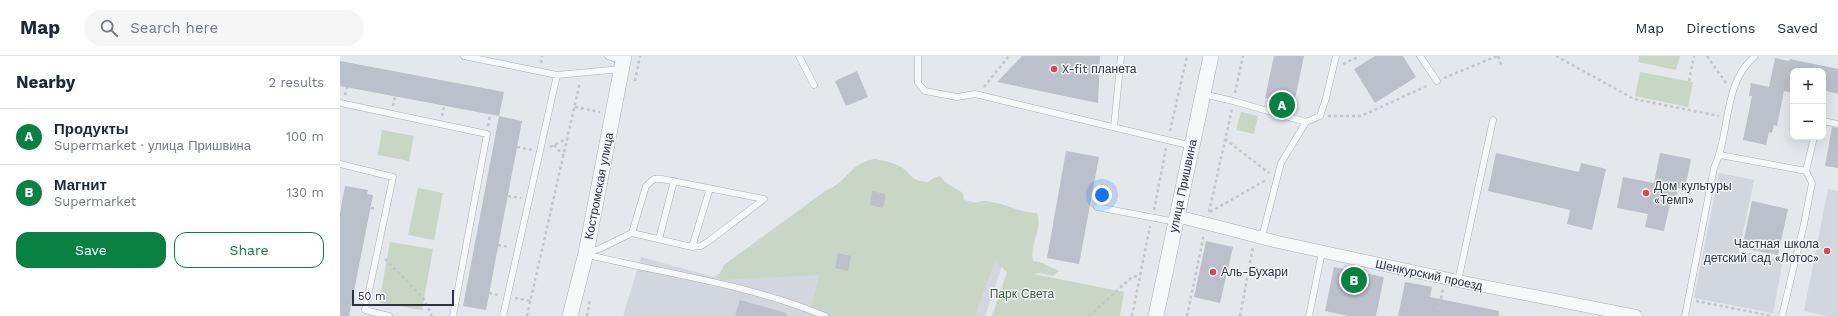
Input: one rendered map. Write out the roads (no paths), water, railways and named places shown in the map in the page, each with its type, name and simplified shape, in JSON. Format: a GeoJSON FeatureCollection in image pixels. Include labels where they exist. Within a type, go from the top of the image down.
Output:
{"type":"FeatureCollection","features":[{"type":"Feature","properties":{"kind":"street","name":"улица Пришвина"},"geometry":{"type":"LineString","coordinates":[[1156,316],[1211,56]]}},
{"type":"Feature","properties":{"kind":"street","name":"Костромская улица"},"geometry":{"type":"LineString","coordinates":[[570,316],[586,254],[623,62]]}},
{"type":"Feature","properties":{"kind":"street","name":"Шенкурский проезд"},"geometry":{"type":"LineString","coordinates":[[1176,219],[1208,218],[1258,240],[1636,316]]}},
{"type":"Feature","properties":{"kind":"lane"},"geometry":{"type":"LineString","coordinates":[[464,56],[557,75],[583,72],[623,62]]}},
{"type":"Feature","properties":{"kind":"lane"},"geometry":{"type":"LineString","coordinates":[[608,56],[623,62]]}},
{"type":"Feature","properties":{"kind":"lane"},"geometry":{"type":"LineString","coordinates":[[799,56],[814,85]]}},
{"type":"Feature","properties":{"kind":"lane"},"geometry":{"type":"LineString","coordinates":[[918,56],[918,83],[925,91],[957,97],[975,94],[1192,146]]}},
{"type":"Feature","properties":{"kind":"lane"},"geometry":{"type":"LineString","coordinates":[[1114,127],[1121,56]]}},
{"type":"Feature","properties":{"kind":"lane"},"geometry":{"type":"LineString","coordinates":[[1258,240],[1281,163],[1306,122],[1320,116],[1336,56]]}},
{"type":"Feature","properties":{"kind":"lane"},"geometry":{"type":"LineString","coordinates":[[1420,56],[1437,82]]}},
{"type":"Feature","properties":{"kind":"lane"},"geometry":{"type":"LineString","coordinates":[[1685,316],[1714,168],[1720,155],[1732,92],[1745,65],[1755,56]]}},
{"type":"Feature","properties":{"kind":"lane"},"geometry":{"type":"LineString","coordinates":[[503,316],[557,75]]}},
{"type":"Feature","properties":{"kind":"lane"},"geometry":{"type":"LineString","coordinates":[[1203,94],[1306,122]]}},
{"type":"Feature","properties":{"kind":"lane"},"geometry":{"type":"LineString","coordinates":[[340,103],[487,134],[453,316]]}},
{"type":"Feature","properties":{"kind":"lane"},"geometry":{"type":"LineString","coordinates":[[1458,281],[1493,120]]}},
{"type":"Feature","properties":{"kind":"lane"},"geometry":{"type":"LineString","coordinates":[[1826,122],[1838,124]]}},
{"type":"Feature","properties":{"kind":"lane"},"geometry":{"type":"LineString","coordinates":[[1782,316],[1804,224],[1812,183],[1806,171],[1813,140]]}},
{"type":"Feature","properties":{"kind":"lane"},"geometry":{"type":"LineString","coordinates":[[1720,155],[1806,171]]}},
{"type":"Feature","properties":{"kind":"lane"},"geometry":{"type":"LineString","coordinates":[[340,164],[393,177],[365,313],[389,316]]}},
{"type":"Feature","properties":{"kind":"lane"},"geometry":{"type":"LineString","coordinates":[[586,254],[632,233],[692,247],[701,246],[764,199],[662,178],[654,179],[646,186],[632,233]]}},
{"type":"Feature","properties":{"kind":"lane"},"geometry":{"type":"LineString","coordinates":[[659,239],[674,181]]}},
{"type":"Feature","properties":{"kind":"lane"},"geometry":{"type":"LineString","coordinates":[[692,247],[710,188]]}},
{"type":"Feature","properties":{"kind":"lane"},"geometry":{"type":"LineString","coordinates":[[1097,207],[1152,218],[1176,219]]}},
{"type":"Feature","properties":{"kind":"lane"},"geometry":{"type":"LineString","coordinates":[[1309,316],[1322,252]]}},
{"type":"Feature","properties":{"kind":"lane"},"geometry":{"type":"LineString","coordinates":[[586,254],[732,287],[802,306],[825,316]]}},
{"type":"Feature","properties":{"kind":"place","name":"X-fit планета"},"geometry":{"type":"Point","coordinates":[1054,69]}},
{"type":"Feature","properties":{"kind":"place","name":"Продукты"},"geometry":{"type":"Point","coordinates":[1282,105]}},
{"type":"Feature","properties":{"kind":"place","name":"Дом культуры «Темп»"},"geometry":{"type":"Point","coordinates":[1646,193]}},
{"type":"Feature","properties":{"kind":"place","name":"Частная школа детский сад «Лотос»"},"geometry":{"type":"Point","coordinates":[1827,251]}},
{"type":"Feature","properties":{"kind":"place","name":"Аль-Бухари"},"geometry":{"type":"Point","coordinates":[1213,272]}},
{"type":"Feature","properties":{"kind":"place","name":"Магнит"},"geometry":{"type":"Point","coordinates":[1354,280]}},
{"type":"Feature","properties":{"kind":"park label","name":"Парк Света"},"geometry":{"type":"Point","coordinates":[1022,294]}}]}
